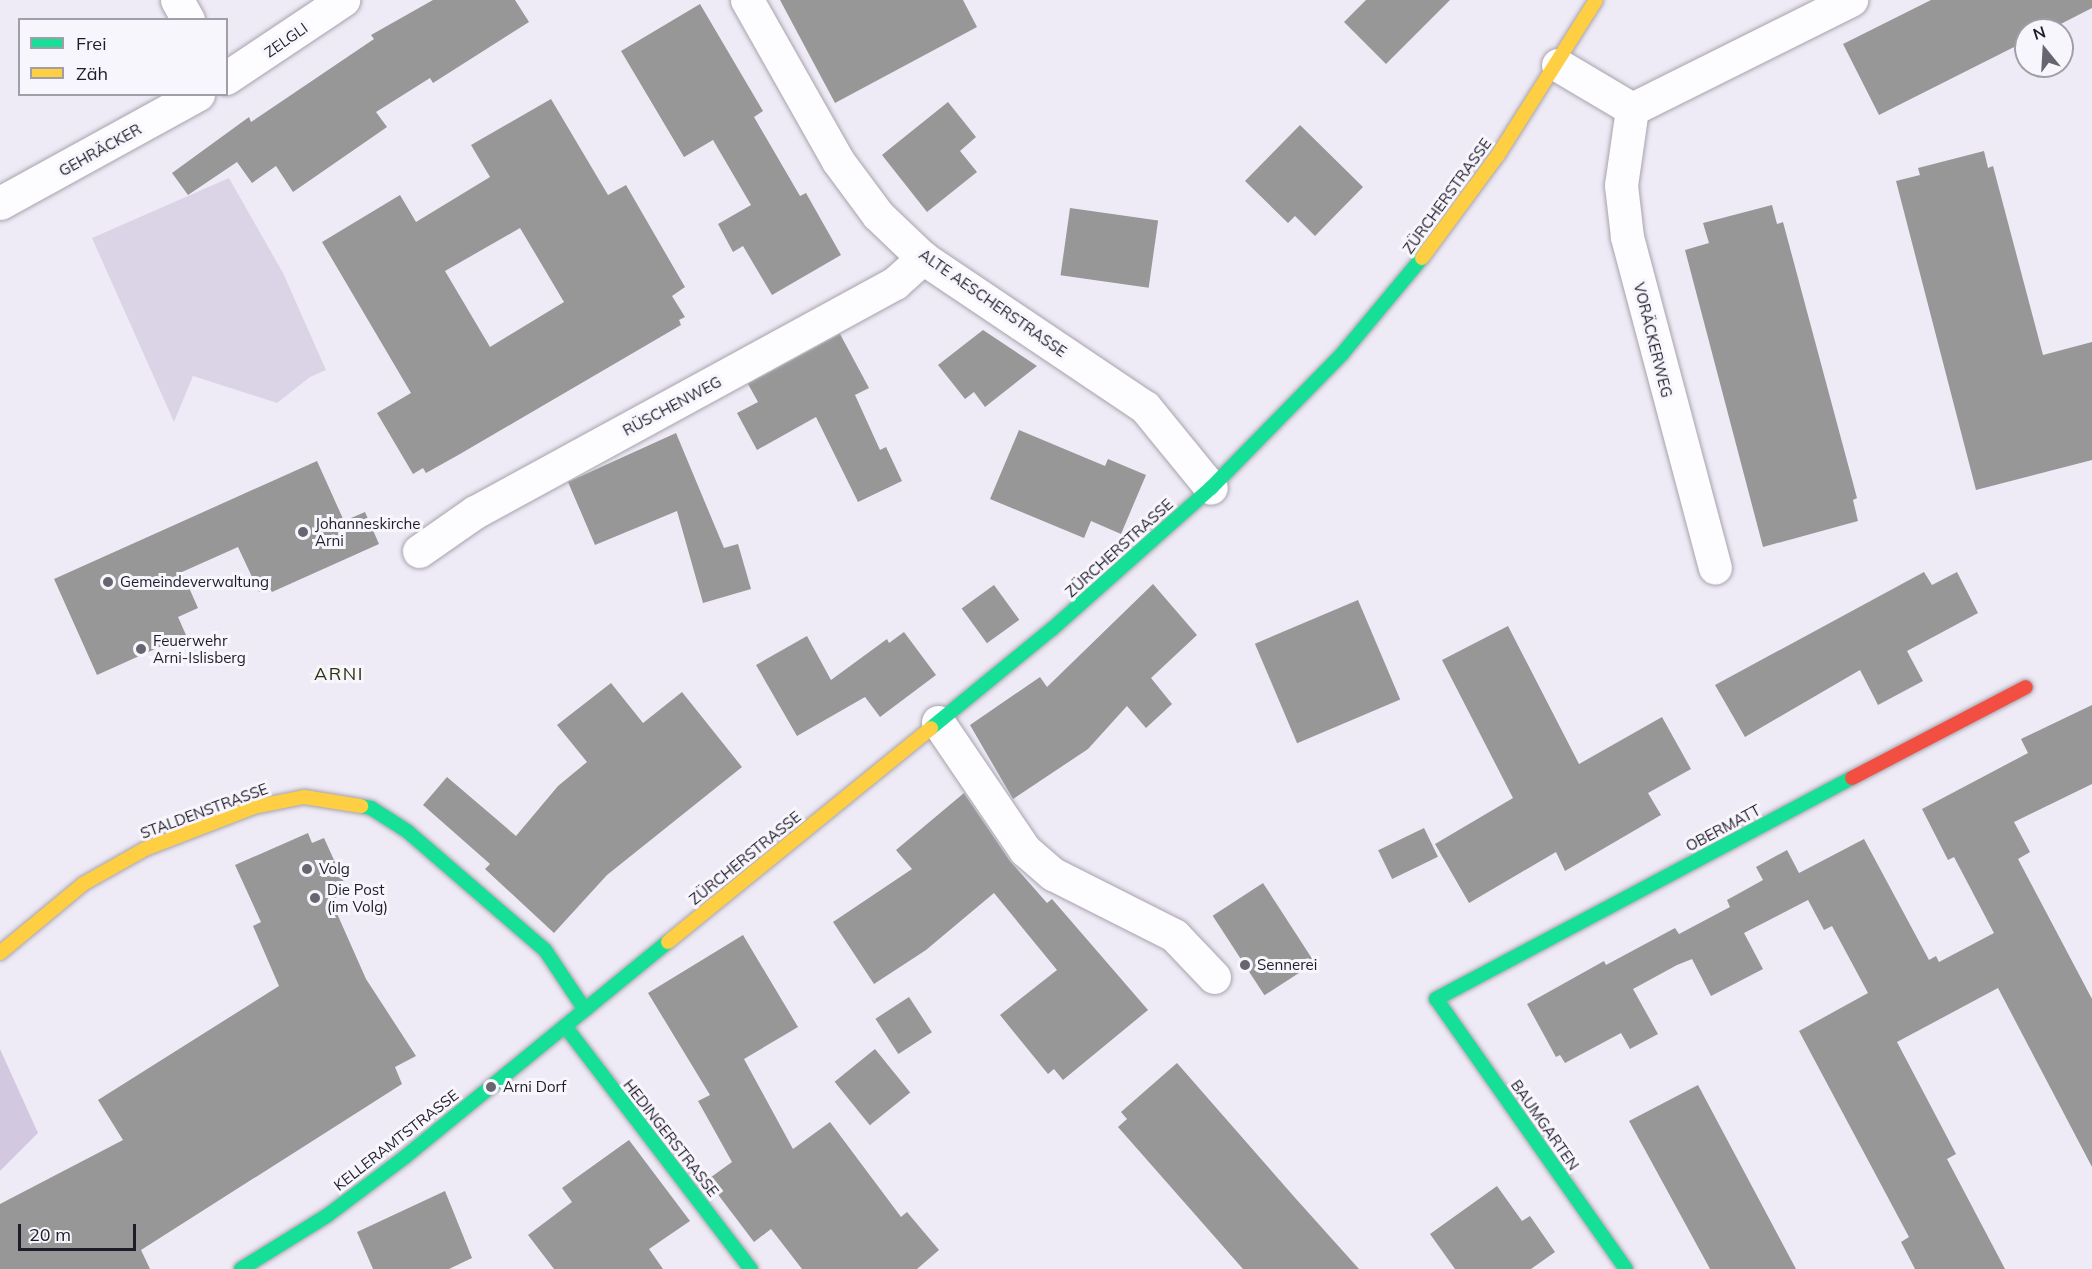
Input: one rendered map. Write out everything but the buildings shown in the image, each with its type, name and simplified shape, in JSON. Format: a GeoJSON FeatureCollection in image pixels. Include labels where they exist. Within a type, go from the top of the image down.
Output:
{"type":"FeatureCollection","features":[{"type":"Feature","properties":{"kind":"street"},"geometry":{"type":"LineString","coordinates":[[177,0],[187,18]]}},
{"type":"Feature","properties":{"kind":"street","name":"ZELGLI"},"geometry":{"type":"LineString","coordinates":[[228,77],[344,0]]}},
{"type":"Feature","properties":{"kind":"street","name":"ALTE AESCHERSTRASSE"},"geometry":{"type":"LineString","coordinates":[[747,0],[838,161],[878,215],[923,258],[1145,407],[1211,488]]}},
{"type":"Feature","properties":{"kind":"street","name":"ZÜRCHERSTRASSE"},"geometry":{"type":"LineString","coordinates":[[565,1026],[1052,630],[1211,488],[1342,354],[1434,244],[1558,64],[1596,0]]}},
{"type":"Feature","properties":{"kind":"street"},"geometry":{"type":"LineString","coordinates":[[1558,64],[1632,109],[1851,0]]}},
{"type":"Feature","properties":{"kind":"street","name":"GEHRÄCKER"},"geometry":{"type":"LineString","coordinates":[[0,203],[194,96]]}},
{"type":"Feature","properties":{"kind":"street","name":"VORÄCKERWEG"},"geometry":{"type":"LineString","coordinates":[[1632,109],[1622,185],[1627,237],[1715,567]]}},
{"type":"Feature","properties":{"kind":"street","name":"RÜSCHENWEG"},"geometry":{"type":"LineString","coordinates":[[419,551],[475,512],[895,283],[923,258]]}},
{"type":"Feature","properties":{"kind":"street","name":"OBERMATT"},"geometry":{"type":"LineString","coordinates":[[1436,999],[1466,980],[2026,687]]}},
{"type":"Feature","properties":{"kind":"street"},"geometry":{"type":"LineString","coordinates":[[938,722],[1025,850],[1053,874],[1174,935],[1214,977]]}},
{"type":"Feature","properties":{"kind":"street","name":"STALDENSTRASSE"},"geometry":{"type":"LineString","coordinates":[[0,952],[83,884],[145,849],[254,807],[304,797],[371,808],[407,831],[545,950],[564,974],[585,1010]]}},
{"type":"Feature","properties":{"kind":"street","name":"BAUMGARTEN"},"geometry":{"type":"LineString","coordinates":[[1436,999],[1626,1269]]}},
{"type":"Feature","properties":{"kind":"street","name":"KELLERAMTSTRASSE"},"geometry":{"type":"LineString","coordinates":[[241,1269],[328,1215],[565,1026]]}},
{"type":"Feature","properties":{"kind":"street","name":"HEDINGERSTRASSE"},"geometry":{"type":"LineString","coordinates":[[565,1026],[752,1269]]}},
{"type":"Feature","properties":{"kind":"shaded area"},"geometry":{"type":"Polygon","coordinates":[[[229,178],[283,273],[326,370],[310,377],[277,403],[193,376],[174,422],[92,238],[229,178]]]}},
{"type":"Feature","properties":{"kind":"shaded area"},"geometry":{"type":"Polygon","coordinates":[[[0,1049],[38,1133],[0,1171],[0,1049]]]}},
{"type":"Feature","properties":{"kind":"traffic: fast"},"geometry":{"type":"LineString","coordinates":[[931,728],[1052,629],[1211,488],[1342,354],[1422,258]]}},
{"type":"Feature","properties":{"kind":"traffic: fast"},"geometry":{"type":"LineString","coordinates":[[1626,1269],[1436,999],[1852,778]]}},
{"type":"Feature","properties":{"kind":"traffic: fast"},"geometry":{"type":"LineString","coordinates":[[361,806],[371,808],[407,831],[545,950],[585,1010]]}},
{"type":"Feature","properties":{"kind":"traffic: fast"},"geometry":{"type":"LineString","coordinates":[[241,1269],[328,1215],[405,1157],[668,942]]}},
{"type":"Feature","properties":{"kind":"traffic: fast"},"geometry":{"type":"LineString","coordinates":[[565,1026],[751,1269]]}},
{"type":"Feature","properties":{"kind":"traffic: slow"},"geometry":{"type":"LineString","coordinates":[[1422,258],[1498,155],[1596,0]]}},
{"type":"Feature","properties":{"kind":"traffic: slow"},"geometry":{"type":"LineString","coordinates":[[668,942],[931,728]]}},
{"type":"Feature","properties":{"kind":"traffic: slow"},"geometry":{"type":"LineString","coordinates":[[0,953],[83,884],[145,849],[254,807],[304,797],[361,806]]}},
{"type":"Feature","properties":{"kind":"traffic: jam"},"geometry":{"type":"LineString","coordinates":[[1852,778],[2026,687]]}},
{"type":"Feature","properties":{"kind":"place","name":"Johanneskirche Arni"},"geometry":{"type":"Point","coordinates":[303,532]}},
{"type":"Feature","properties":{"kind":"place","name":"Gemeindeverwaltung"},"geometry":{"type":"Point","coordinates":[108,582]}},
{"type":"Feature","properties":{"kind":"place","name":"Feuerwehr Arni-Islisberg"},"geometry":{"type":"Point","coordinates":[141,649]}},
{"type":"Feature","properties":{"kind":"place","name":"Volg"},"geometry":{"type":"Point","coordinates":[307,869]}},
{"type":"Feature","properties":{"kind":"place","name":"Die Post (im Volg)"},"geometry":{"type":"Point","coordinates":[315,898]}},
{"type":"Feature","properties":{"kind":"place","name":"Sennerei"},"geometry":{"type":"Point","coordinates":[1245,965]}},
{"type":"Feature","properties":{"kind":"place","name":"Arni Dorf"},"geometry":{"type":"Point","coordinates":[491,1087]}},
{"type":"Feature","properties":{"kind":"district","name":"ARNI"},"geometry":{"type":"Point","coordinates":[339,674]}}]}
